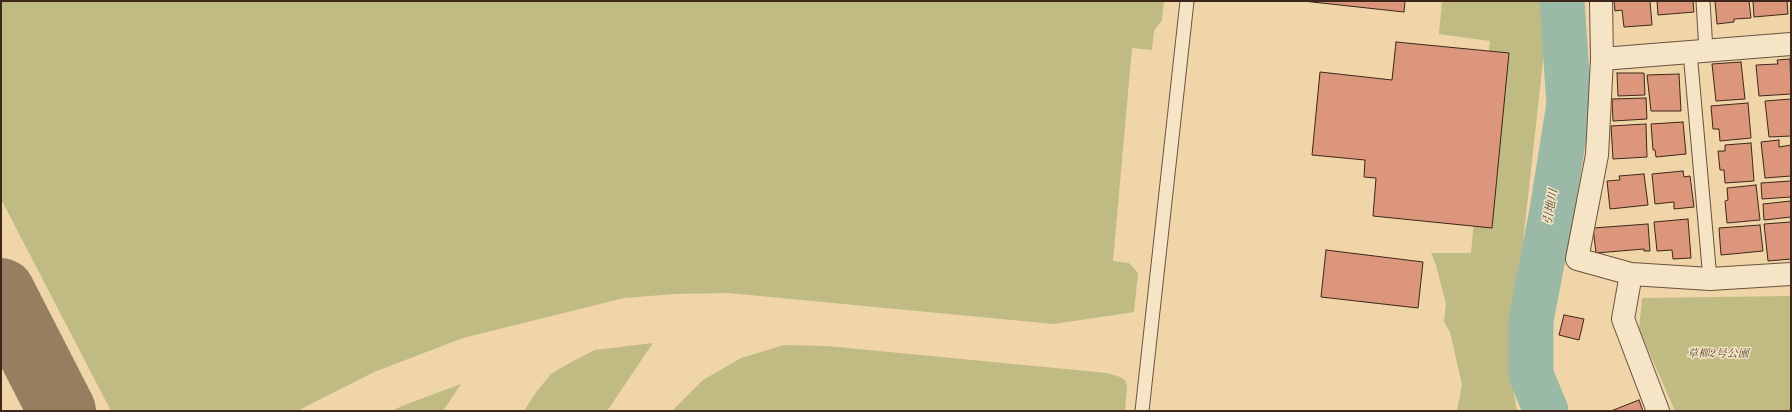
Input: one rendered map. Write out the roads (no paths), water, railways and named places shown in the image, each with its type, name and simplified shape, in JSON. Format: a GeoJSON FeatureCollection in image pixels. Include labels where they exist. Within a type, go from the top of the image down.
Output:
{"type":"FeatureCollection","features":[{"type":"Feature","properties":{"kind":"street"},"geometry":{"type":"LineString","coordinates":[[1601,1],[1602,59],[1597,155],[1577,259],[1632,274],[1710,279],[1791,274]]}},
{"type":"Feature","properties":{"kind":"street"},"geometry":{"type":"LineString","coordinates":[[1602,59],[1791,44]]}},
{"type":"Feature","properties":{"kind":"street"},"geometry":{"type":"LineString","coordinates":[[1632,274],[1623,319],[1658,411]]}},
{"type":"Feature","properties":{"kind":"lane"},"geometry":{"type":"LineString","coordinates":[[1142,411],[1187,1]]}},
{"type":"Feature","properties":{"kind":"lane"},"geometry":{"type":"LineString","coordinates":[[1703,1],[1698,52],[1710,279]]}},
{"type":"Feature","properties":{"kind":"waterway","name":"引地川"},"geometry":{"type":"LineString","coordinates":[[1546,411],[1531,375],[1531,320],[1552,211],[1569,104],[1562,1]]}},
{"type":"Feature","properties":{"kind":"park label","name":"草柳2号公園"},"geometry":{"type":"Point","coordinates":[1718,354]}}]}
